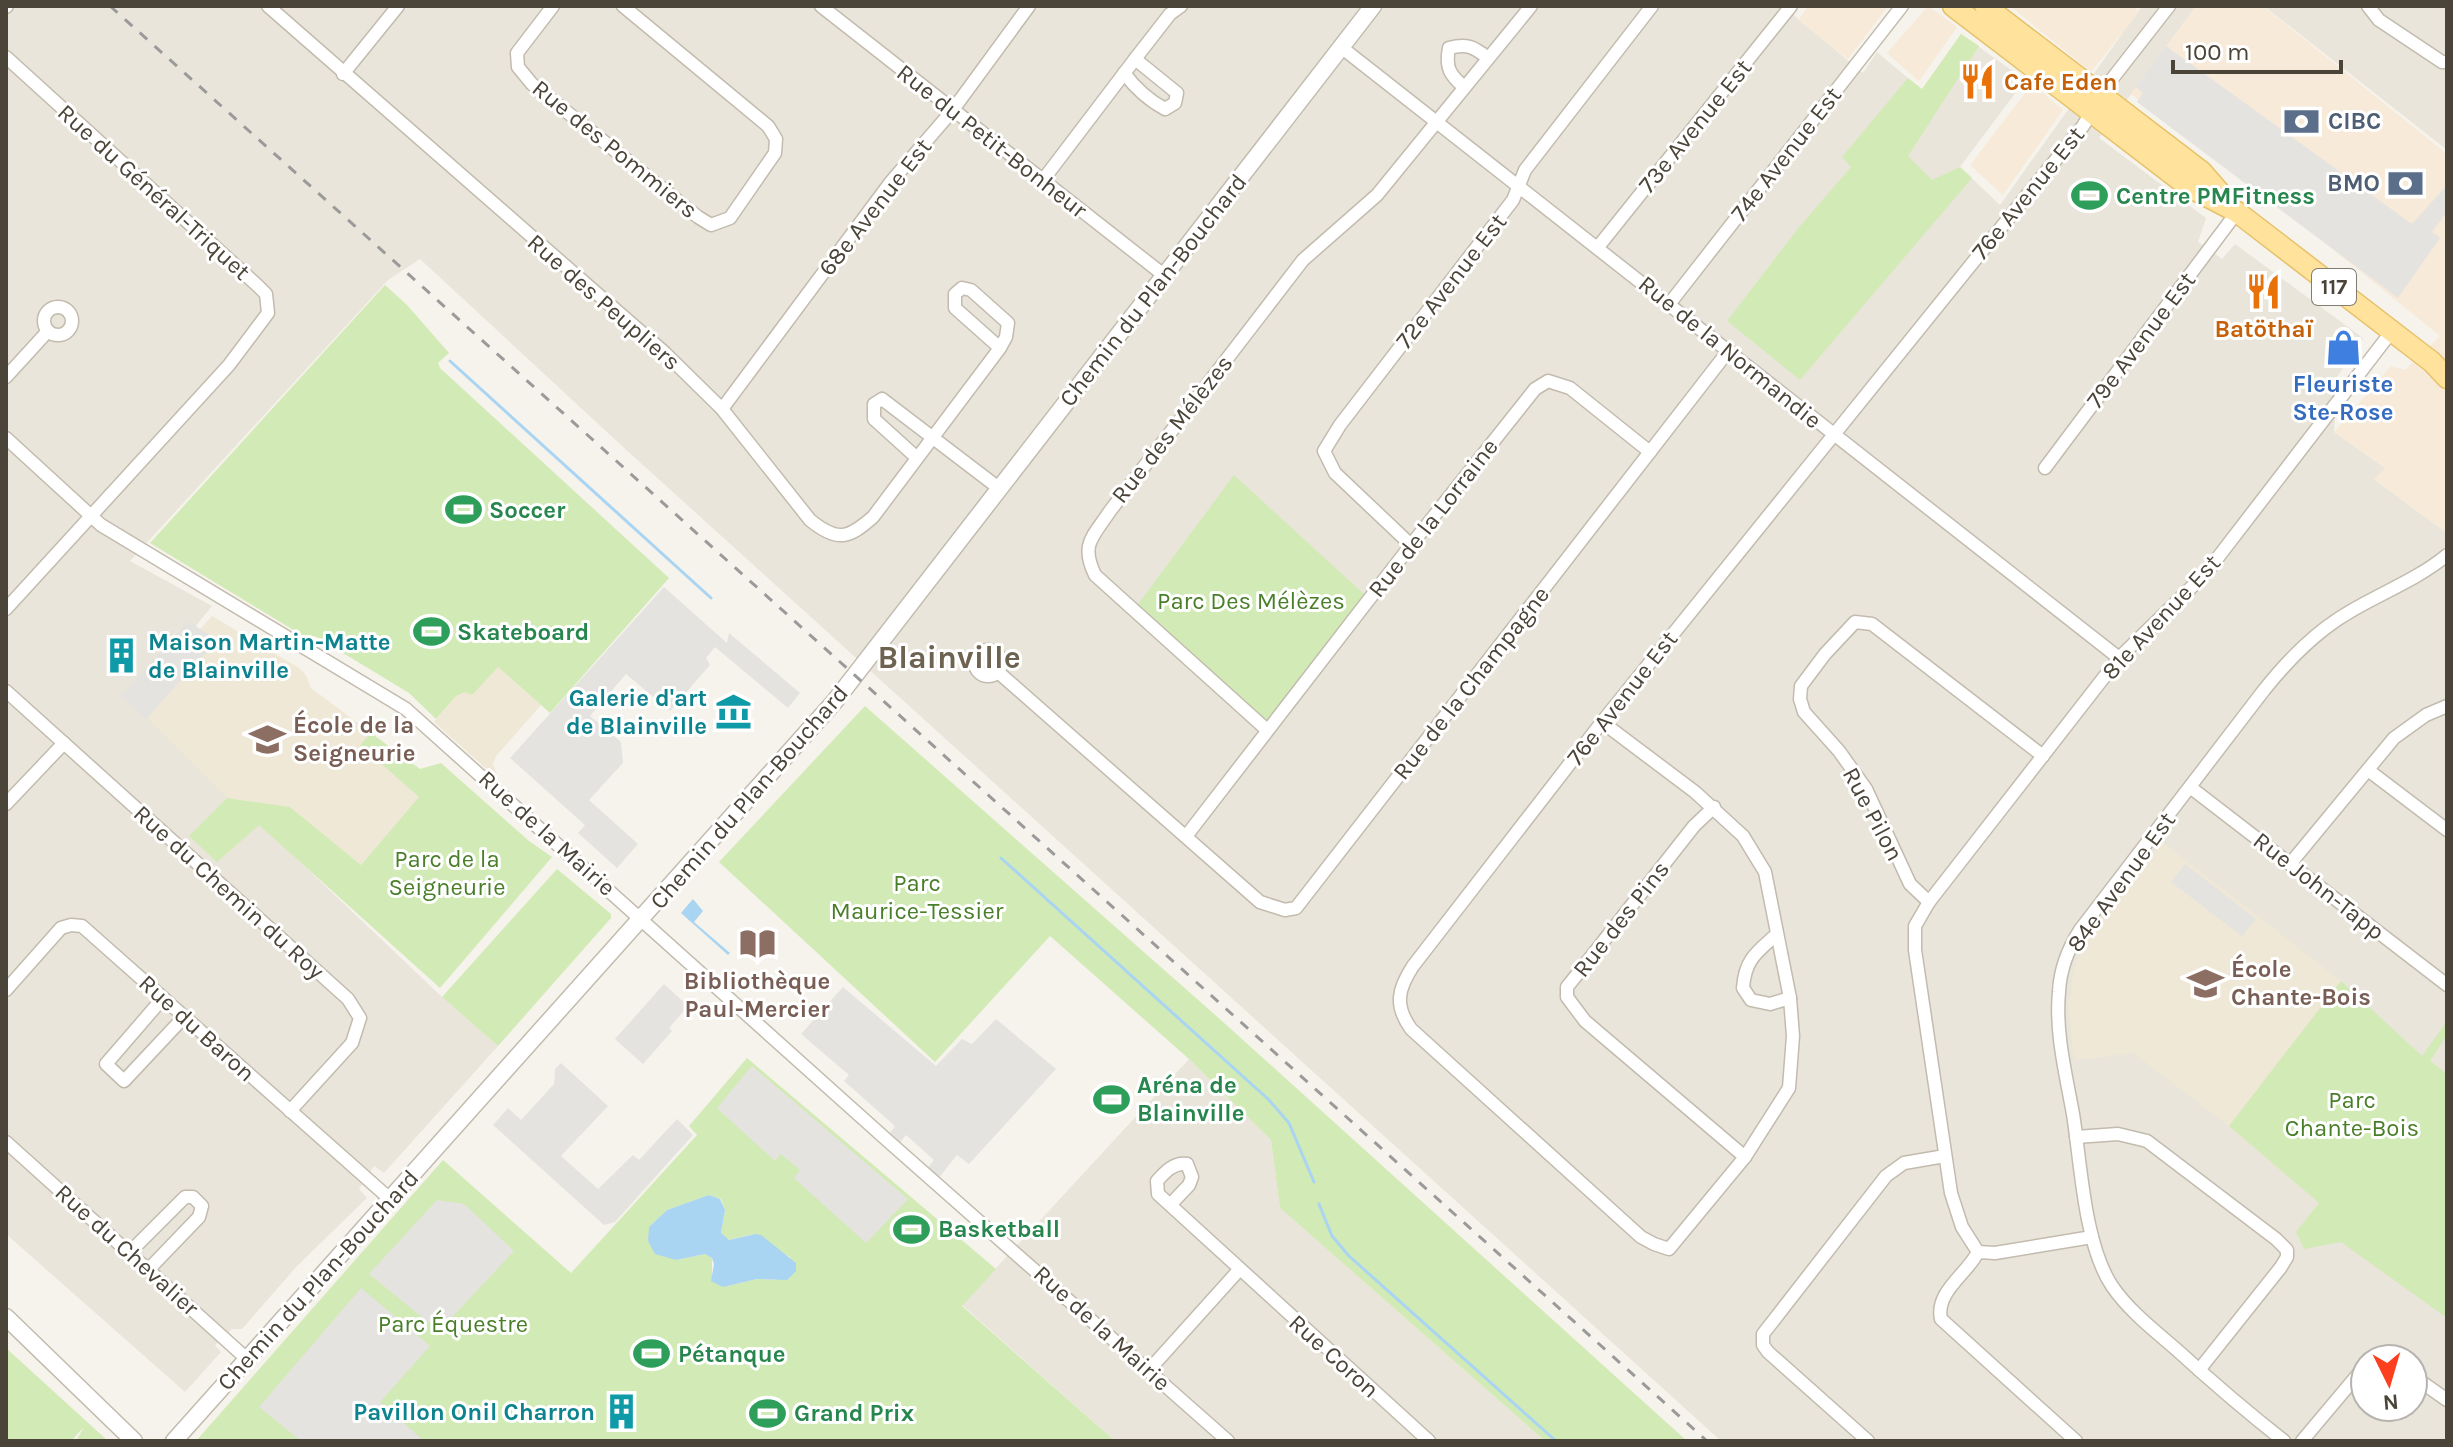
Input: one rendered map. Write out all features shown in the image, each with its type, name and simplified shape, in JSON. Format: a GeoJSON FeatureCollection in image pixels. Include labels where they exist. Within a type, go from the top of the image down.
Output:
{"type":"FeatureCollection","features":[{"type":"Feature","properties":{"kind":"main road","name":"117"},"geometry":{"type":"LineString","coordinates":[[1953,6],[2202,172],[2237,212],[2439,366],[2447,378]]}},
{"type":"Feature","properties":{"kind":"main road","name":"117"},"geometry":{"type":"LineString","coordinates":[[1985,6],[2097,104]]}},
{"type":"Feature","properties":{"kind":"street","name":"Rue des Peupliers"},"geometry":{"type":"LineString","coordinates":[[268,6],[665,353],[722,409],[810,520],[822,530],[839,535],[854,534],[873,517],[1000,348]]}},
{"type":"Feature","properties":{"kind":"street"},"geometry":{"type":"LineString","coordinates":[[343,74],[398,6]]}},
{"type":"Feature","properties":{"kind":"street","name":"Rue des Pommiers"},"geometry":{"type":"LineString","coordinates":[[553,6],[517,53],[518,67],[532,84],[698,217],[711,225],[730,218],[775,153],[776,139],[768,126],[623,6]]}},
{"type":"Feature","properties":{"kind":"street","name":"Rue du Petit-Bonheur"},"geometry":{"type":"LineString","coordinates":[[821,6],[1165,276]]}},
{"type":"Feature","properties":{"kind":"street","name":"68e Avenue Est"},"geometry":{"type":"LineString","coordinates":[[722,409],[890,183],[952,111],[1029,6]]}},
{"type":"Feature","properties":{"kind":"street"},"geometry":{"type":"LineString","coordinates":[[1043,180],[1170,14],[1181,6]]}},
{"type":"Feature","properties":{"kind":"street","name":"Chemin du Plan-Bouchard"},"geometry":{"type":"LineString","coordinates":[[174,1441],[835,701],[1373,6]]}},
{"type":"Feature","properties":{"kind":"street","name":"Rue des Mélèzes"},"geometry":{"type":"LineString","coordinates":[[1267,730],[1095,575],[1087,557],[1090,542],[1110,511],[1303,260],[1377,195],[1531,6]]}},
{"type":"Feature","properties":{"kind":"street","name":"72e Avenue Est"},"geometry":{"type":"LineString","coordinates":[[1411,545],[1335,473],[1324,451],[1340,425],[1513,200],[1525,170],[1652,6]]}},
{"type":"Feature","properties":{"kind":"street","name":"73e Avenue Est"},"geometry":{"type":"LineString","coordinates":[[1598,247],[1791,6]]}},
{"type":"Feature","properties":{"kind":"street","name":"74e Avenue Est"},"geometry":{"type":"LineString","coordinates":[[1670,303],[1902,6]]}},
{"type":"Feature","properties":{"kind":"street","name":"76e Avenue Est"},"geometry":{"type":"LineString","coordinates":[[1745,1157],[1669,1249],[1654,1244],[1641,1237],[1411,1029],[1402,1016],[1400,987],[1602,722],[2097,104],[2169,6]]}},
{"type":"Feature","properties":{"kind":"street"},"geometry":{"type":"LineString","coordinates":[[2368,6],[2379,20],[2442,62],[2447,62]]}},
{"type":"Feature","properties":{"kind":"street"},"geometry":{"type":"LineString","coordinates":[[1464,87],[1449,74],[1446,61],[1449,48],[1461,44],[1473,46],[1488,58]]}},
{"type":"Feature","properties":{"kind":"street","name":"Rue de la Normandie"},"geometry":{"type":"LineString","coordinates":[[1341,47],[2119,658]]}},
{"type":"Feature","properties":{"kind":"street","name":"Rue du Général-Triquet"},"geometry":{"type":"LineString","coordinates":[[6,57],[266,294],[268,313],[247,342],[6,609]]}},
{"type":"Feature","properties":{"kind":"street"},"geometry":{"type":"LineString","coordinates":[[1124,73],[1137,91],[1156,104],[1165,109],[1175,103],[1177,93],[1135,59]]}},
{"type":"Feature","properties":{"kind":"street","name":"79e Avenue Est"},"geometry":{"type":"LineString","coordinates":[[2045,468],[2237,212]]}},
{"type":"Feature","properties":{"kind":"street"},"geometry":{"type":"LineString","coordinates":[[962,288],[971,290],[1008,323],[1000,348],[955,308],[955,294],[962,288]]}},
{"type":"Feature","properties":{"kind":"street"},"geometry":{"type":"LineString","coordinates":[[6,377],[48,331]]}},
{"type":"Feature","properties":{"kind":"street","name":"81e Avenue Est"},"geometry":{"type":"LineString","coordinates":[[1929,902],[2119,658],[2206,573],[2392,331]]}},
{"type":"Feature","properties":{"kind":"street","name":"Rue de la Champagne"},"geometry":{"type":"LineString","coordinates":[[1187,835],[1260,902],[1285,910],[1296,908],[1729,350]]}},
{"type":"Feature","properties":{"kind":"street","name":"Rue de la Lorraine"},"geometry":{"type":"LineString","coordinates":[[1187,835],[1535,389],[1548,381],[1570,388],[1650,452]]}},
{"type":"Feature","properties":{"kind":"street"},"geometry":{"type":"LineString","coordinates":[[916,457],[874,419],[874,404],[882,399],[1000,489]]}},
{"type":"Feature","properties":{"kind":"street","name":"Rue de la Mairie"},"geometry":{"type":"LineString","coordinates":[[6,438],[101,525],[406,709],[1228,1441]]}},
{"type":"Feature","properties":{"kind":"street","name":"84e Avenue Est"},"geometry":{"type":"LineString","coordinates":[[2284,1441],[2199,1370],[2119,1296],[2101,1266],[2092,1237],[2076,1137],[2059,1016],[2059,992],[2065,960],[2085,923],[2271,682],[2306,644],[2348,612],[2416,576],[2447,555]]}},
{"type":"Feature","properties":{"kind":"street","name":"Rue Pilon"},"geometry":{"type":"LineString","coordinates":[[1929,902],[1910,884],[1866,789],[1839,751],[1804,712],[1800,699],[1801,686],[1825,654],[1855,622],[1872,624],[2043,756]]}},
{"type":"Feature","properties":{"kind":"street"},"geometry":{"type":"LineString","coordinates":[[998,672],[1187,835]]}},
{"type":"Feature","properties":{"kind":"street","name":"Rue du Chemin du Roy"},"geometry":{"type":"LineString","coordinates":[[6,691],[348,999],[360,1018],[352,1043],[290,1111]]}},
{"type":"Feature","properties":{"kind":"street"},"geometry":{"type":"LineString","coordinates":[[2290,864],[2394,738],[2426,715],[2447,706]]}},
{"type":"Feature","properties":{"kind":"street"},"geometry":{"type":"LineString","coordinates":[[1602,722],[1714,807],[1743,836],[1765,872],[1790,998],[1793,1036],[1789,1088],[1745,1157]]}},
{"type":"Feature","properties":{"kind":"street"},"geometry":{"type":"LineString","coordinates":[[6,804],[64,743]]}},
{"type":"Feature","properties":{"kind":"street"},"geometry":{"type":"LineString","coordinates":[[2368,770],[2447,830]]}},
{"type":"Feature","properties":{"kind":"street","name":"Rue John-Tapp"},"geometry":{"type":"LineString","coordinates":[[2190,787],[2447,985]]}},
{"type":"Feature","properties":{"kind":"street","name":"Rue des Pins"},"geometry":{"type":"LineString","coordinates":[[1714,807],[1694,826],[1567,987],[1567,997],[1585,1021],[1745,1157]]}},
{"type":"Feature","properties":{"kind":"street"},"geometry":{"type":"LineString","coordinates":[[1929,902],[1916,923],[1914,936],[1945,1156],[1957,1214],[1966,1236],[1978,1252],[1995,1253],[2092,1237]]}},
{"type":"Feature","properties":{"kind":"street","name":"Rue du Baron"},"geometry":{"type":"LineString","coordinates":[[6,990],[61,928],[71,925],[89,931],[390,1199]]}},
{"type":"Feature","properties":{"kind":"street"},"geometry":{"type":"LineString","coordinates":[[1777,934],[1753,956],[1744,971],[1743,988],[1751,1000],[1770,1004],[1790,998]]}},
{"type":"Feature","properties":{"kind":"street"},"geometry":{"type":"LineString","coordinates":[[163,998],[106,1064],[124,1081],[184,1017]]}},
{"type":"Feature","properties":{"kind":"street"},"geometry":{"type":"LineString","coordinates":[[2076,1137],[2118,1134],[2147,1141],[2287,1250],[2281,1267],[2199,1370]]}},
{"type":"Feature","properties":{"kind":"street","name":"Rue du Chevalier"},"geometry":{"type":"LineString","coordinates":[[6,1142],[247,1359]]}},
{"type":"Feature","properties":{"kind":"street"},"geometry":{"type":"LineString","coordinates":[[1868,1441],[1768,1352],[1763,1345],[1763,1334],[1886,1176],[1909,1161],[1945,1156]]}},
{"type":"Feature","properties":{"kind":"street"},"geometry":{"type":"LineString","coordinates":[[130,1252],[185,1197],[193,1197],[202,1206],[199,1217],[149,1269]]}},
{"type":"Feature","properties":{"kind":"street","name":"Rue Coron"},"geometry":{"type":"LineString","coordinates":[[1170,1205],[1429,1441]]}},
{"type":"Feature","properties":{"kind":"street"},"geometry":{"type":"LineString","coordinates":[[1978,1252],[1942,1301],[1941,1319],[2076,1441]]}},
{"type":"Feature","properties":{"kind":"street"},"geometry":{"type":"LineString","coordinates":[[1149,1370],[1239,1270]]}},
{"type":"Feature","properties":{"kind":"street"},"geometry":{"type":"LineString","coordinates":[[6,1317],[134,1441]]}},
{"type":"Feature","properties":{"kind":"street"},"geometry":{"type":"LineString","coordinates":[[2302,1441],[2349,1385]]}},
{"type":"Feature","properties":{"kind":"street"},"geometry":{"type":"LineString","coordinates":[[2429,1387],[2447,1400]]}},
{"type":"Feature","properties":{"kind":"shaded area"},"geometry":{"type":"Polygon","coordinates":[[[6,6],[1783,6],[1863,73],[1877,52],[1922,90],[1961,34],[2025,80],[1960,167],[2000,205],[2142,6],[2196,6],[2099,138],[2206,218],[2198,242],[2222,259],[2235,244],[2363,338],[2337,377],[2334,432],[2385,468],[2375,480],[2447,533],[2447,1441],[1721,1441],[622,446],[420,259],[388,280],[130,561],[212,606],[133,703],[442,997],[498,1046],[384,1173],[374,1166],[359,1189],[367,1198],[297,1266],[242,1329],[232,1329],[215,1345],[221,1352],[185,1392],[6,1234],[6,6]]]}},
{"type":"Feature","properties":{"kind":"shaded area"},"geometry":{"type":"Polygon","coordinates":[[[1809,6],[1888,6],[1848,59],[1798,20],[1809,6]]]}},
{"type":"Feature","properties":{"kind":"shaded area"},"geometry":{"type":"Polygon","coordinates":[[[1928,6],[1957,27],[1919,81],[1887,53],[1928,6]]]}},
{"type":"Feature","properties":{"kind":"shaded area"},"geometry":{"type":"Polygon","coordinates":[[[2010,6],[2132,6],[2139,12],[2091,72],[2010,6]]]}},
{"type":"Feature","properties":{"kind":"shaded area"},"geometry":{"type":"Polygon","coordinates":[[[2196,6],[2263,6],[2447,154],[2447,533],[2374,479],[2385,468],[2334,432],[2391,366],[2405,370],[2440,336],[2298,221],[2131,94],[2196,6]]]}},
{"type":"Feature","properties":{"kind":"shaded area"},"geometry":{"type":"Polygon","coordinates":[[[2264,6],[2447,6],[2447,150],[2264,6]]]}},
{"type":"Feature","properties":{"kind":"shaded area"},"geometry":{"type":"Polygon","coordinates":[[[2166,46],[2412,224],[2447,185],[2447,212],[2432,232],[2440,238],[2398,298],[2137,102],[2143,93],[2136,87],[2166,46]]]}},
{"type":"Feature","properties":{"kind":"shaded area"},"geometry":{"type":"Polygon","coordinates":[[[2032,84],[2063,110],[2003,195],[1970,165],[2032,84]]]}},
{"type":"Feature","properties":{"kind":"shaded area"},"geometry":{"type":"Polygon","coordinates":[[[664,587],[727,643],[729,633],[800,693],[788,708],[715,647],[706,658],[710,665],[670,711],[626,674],[590,716],[621,742],[623,763],[589,800],[638,844],[617,868],[578,833],[585,825],[510,758],[664,587]]]}},
{"type":"Feature","properties":{"kind":"shaded area","name":"École de la Seigneurie"},"geometry":{"type":"Polygon","coordinates":[[[212,616],[299,668],[306,675],[311,688],[371,733],[360,745],[420,797],[361,865],[290,807],[227,798],[133,703],[212,616]]]}},
{"type":"Feature","properties":{"kind":"shaded area"},"geometry":{"type":"Polygon","coordinates":[[[188,621],[217,640],[146,719],[121,696],[188,621]]]}},
{"type":"Feature","properties":{"kind":"shaded area"},"geometry":{"type":"Polygon","coordinates":[[[498,667],[541,705],[496,756],[493,764],[497,775],[434,722],[456,696],[468,692],[498,667]]]}},
{"type":"Feature","properties":{"kind":"shaded area","name":"École Chante-Bois"},"geometry":{"type":"Polygon","coordinates":[[[2162,842],[2341,981],[2229,1126],[2133,1053],[2076,1060],[2073,1054],[2068,1000],[2077,960],[2094,930],[2162,842]]]}},
{"type":"Feature","properties":{"kind":"shaded area"},"geometry":{"type":"Polygon","coordinates":[[[2185,864],[2256,919],[2242,936],[2171,882],[2185,864]]]}},
{"type":"Feature","properties":{"kind":"shaded area"},"geometry":{"type":"Polygon","coordinates":[[[664,984],[688,1006],[669,1028],[672,1031],[643,1064],[615,1039],[664,984]]]}},
{"type":"Feature","properties":{"kind":"shaded area"},"geometry":{"type":"Polygon","coordinates":[[[843,987],[936,1066],[962,1039],[972,1044],[996,1019],[1056,1069],[969,1164],[957,1155],[937,1180],[926,1170],[934,1160],[906,1135],[898,1145],[888,1136],[895,1126],[844,1081],[849,1075],[801,1034],[843,987]]]}},
{"type":"Feature","properties":{"kind":"shaded area"},"geometry":{"type":"Polygon","coordinates":[[[1189,1059],[1271,1140],[1280,1208],[1545,1441],[1115,1441],[962,1305],[1189,1059]]]}},
{"type":"Feature","properties":{"kind":"shaded area"},"geometry":{"type":"Polygon","coordinates":[[[561,1063],[608,1106],[561,1156],[598,1189],[633,1155],[639,1160],[677,1119],[693,1135],[615,1222],[604,1225],[493,1125],[508,1108],[521,1120],[554,1084],[555,1069],[561,1063]]]}},
{"type":"Feature","properties":{"kind":"shaded area"},"geometry":{"type":"Polygon","coordinates":[[[752,1066],[908,1199],[866,1243],[794,1178],[800,1170],[781,1154],[775,1161],[717,1108],[752,1066]]]}},
{"type":"Feature","properties":{"kind":"shaded area"},"geometry":{"type":"Polygon","coordinates":[[[437,1200],[464,1204],[514,1251],[439,1331],[369,1274],[437,1200]]]}},
{"type":"Feature","properties":{"kind":"shaded area"},"geometry":{"type":"Polygon","coordinates":[[[361,1288],[430,1346],[380,1402],[424,1441],[301,1441],[259,1407],[361,1288]]]}},
{"type":"Feature","properties":{"kind":"green space"},"geometry":{"type":"Polygon","coordinates":[[[1961,34],[1979,46],[1908,156],[1932,180],[1960,167],[1972,178],[1800,380],[1727,321],[1800,226],[1851,167],[1842,157],[1908,78],[1922,89],[1961,34]]]}},
{"type":"Feature","properties":{"kind":"green space"},"geometry":{"type":"Polygon","coordinates":[[[385,285],[449,353],[438,363],[440,368],[669,578],[550,713],[498,667],[472,695],[465,692],[456,696],[436,719],[409,693],[315,636],[305,637],[150,543],[385,285]]]}},
{"type":"Feature","properties":{"kind":"green space","name":"Parc Des Mélèzes"},"geometry":{"type":"Polygon","coordinates":[[[1234,475],[1366,596],[1266,725],[1136,607],[1234,475]]]}},
{"type":"Feature","properties":{"kind":"green space","name":"Parc Maurice-Tessier"},"geometry":{"type":"Polygon","coordinates":[[[865,706],[1222,1021],[1687,1441],[1545,1441],[1280,1208],[1271,1140],[1189,1059],[1050,936],[935,1062],[719,862],[865,706]]]}},
{"type":"Feature","properties":{"kind":"green space","name":"Parc de la Seigneurie"},"geometry":{"type":"Polygon","coordinates":[[[371,733],[420,769],[441,763],[529,841],[552,857],[440,988],[259,825],[217,862],[189,836],[227,798],[290,807],[361,865],[419,797],[360,745],[371,733]]]}},
{"type":"Feature","properties":{"kind":"green space"},"geometry":{"type":"Polygon","coordinates":[[[557,869],[611,914],[611,918],[498,1046],[442,997],[557,869]]]}},
{"type":"Feature","properties":{"kind":"green space","name":"Parc Chante-Bois"},"geometry":{"type":"Polygon","coordinates":[[[2341,981],[2422,1056],[2447,1021],[2447,1035],[2430,1061],[2447,1074],[2447,1318],[2341,1242],[2304,1249],[2296,1232],[2319,1203],[2229,1126],[2341,981]]]}},
{"type":"Feature","properties":{"kind":"green space","name":"Parc Équestre"},"geometry":{"type":"Polygon","coordinates":[[[747,1058],[996,1269],[962,1306],[1115,1441],[196,1441],[443,1160],[571,1273],[697,1135],[689,1126],[747,1058]],[[709,1195],[667,1210],[649,1227],[676,1260],[705,1254],[712,1258],[712,1274],[723,1287],[757,1279],[776,1280],[791,1258],[754,1234],[728,1240],[721,1233],[725,1210],[721,1199],[709,1195]]]}},
{"type":"Feature","properties":{"kind":"green space"},"geometry":{"type":"Polygon","coordinates":[[[6,1348],[108,1441],[76,1441],[84,1427],[71,1441],[6,1441],[6,1348]]]}},
{"type":"Feature","properties":{"kind":"water"},"geometry":{"type":"Polygon","coordinates":[[[693,899],[703,911],[694,922],[730,953],[728,955],[681,913],[693,899]]]}},
{"type":"Feature","properties":{"kind":"water"},"geometry":{"type":"Polygon","coordinates":[[[709,1195],[720,1199],[725,1210],[721,1233],[729,1240],[761,1235],[796,1263],[796,1271],[787,1280],[757,1279],[723,1287],[711,1281],[714,1264],[712,1258],[705,1254],[676,1260],[655,1254],[648,1241],[649,1227],[667,1210],[709,1195]]]}},
{"type":"Feature","properties":{"kind":"waterway"},"geometry":{"type":"LineString","coordinates":[[450,361],[711,598]]}},
{"type":"Feature","properties":{"kind":"waterway"},"geometry":{"type":"LineString","coordinates":[[1001,858],[1268,1099],[1289,1123],[1314,1182]]}},
{"type":"Feature","properties":{"kind":"waterway"},"geometry":{"type":"LineString","coordinates":[[1319,1204],[1332,1236],[1349,1256],[1556,1441]]}},
{"type":"Feature","properties":{"kind":"railway"},"geometry":{"type":"LineString","coordinates":[[110,6],[1707,1441]]}},
{"type":"Feature","properties":{"kind":"place","name":"Cafe Eden"},"geometry":{"type":"Point","coordinates":[1978,82]}},
{"type":"Feature","properties":{"kind":"place","name":"CIBC"},"geometry":{"type":"Point","coordinates":[2302,121]}},
{"type":"Feature","properties":{"kind":"place","name":"BMO"},"geometry":{"type":"Point","coordinates":[2406,183]}},
{"type":"Feature","properties":{"kind":"place","name":"Centre PMFitness"},"geometry":{"type":"Point","coordinates":[2090,196]}},
{"type":"Feature","properties":{"kind":"place","name":"Batöthaï"},"geometry":{"type":"Point","coordinates":[2264,292]}},
{"type":"Feature","properties":{"kind":"place","name":"Fleuriste Ste-Rose"},"geometry":{"type":"Point","coordinates":[2343,347]}},
{"type":"Feature","properties":{"kind":"place","name":"Soccer"},"geometry":{"type":"Point","coordinates":[463,510]}},
{"type":"Feature","properties":{"kind":"place","name":"Skateboard"},"geometry":{"type":"Point","coordinates":[431,632]}},
{"type":"Feature","properties":{"kind":"place","name":"Maison Martin-Matte de Blainville"},"geometry":{"type":"Point","coordinates":[122,656]}},
{"type":"Feature","properties":{"kind":"place","name":"Galerie d'art de Blainville"},"geometry":{"type":"Point","coordinates":[733,712]}},
{"type":"Feature","properties":{"kind":"place","name":"École de la Seigneurie"},"geometry":{"type":"Point","coordinates":[267,739]}},
{"type":"Feature","properties":{"kind":"place","name":"Bibliothèque Paul-Mercier"},"geometry":{"type":"Point","coordinates":[757,944]}},
{"type":"Feature","properties":{"kind":"place","name":"École Chante-Bois"},"geometry":{"type":"Point","coordinates":[2205,983]}},
{"type":"Feature","properties":{"kind":"place","name":"Aréna de Blainville"},"geometry":{"type":"Point","coordinates":[1111,1099]}},
{"type":"Feature","properties":{"kind":"place","name":"Basketball"},"geometry":{"type":"Point","coordinates":[912,1229]}},
{"type":"Feature","properties":{"kind":"place","name":"Pétanque"},"geometry":{"type":"Point","coordinates":[652,1354]}},
{"type":"Feature","properties":{"kind":"place","name":"Pavillon Onil Charron"},"geometry":{"type":"Point","coordinates":[621,1412]}},
{"type":"Feature","properties":{"kind":"place","name":"Grand Prix"},"geometry":{"type":"Point","coordinates":[768,1413]}},
{"type":"Feature","properties":{"kind":"district","name":"Blainville"},"geometry":{"type":"Point","coordinates":[949,657]}}]}
